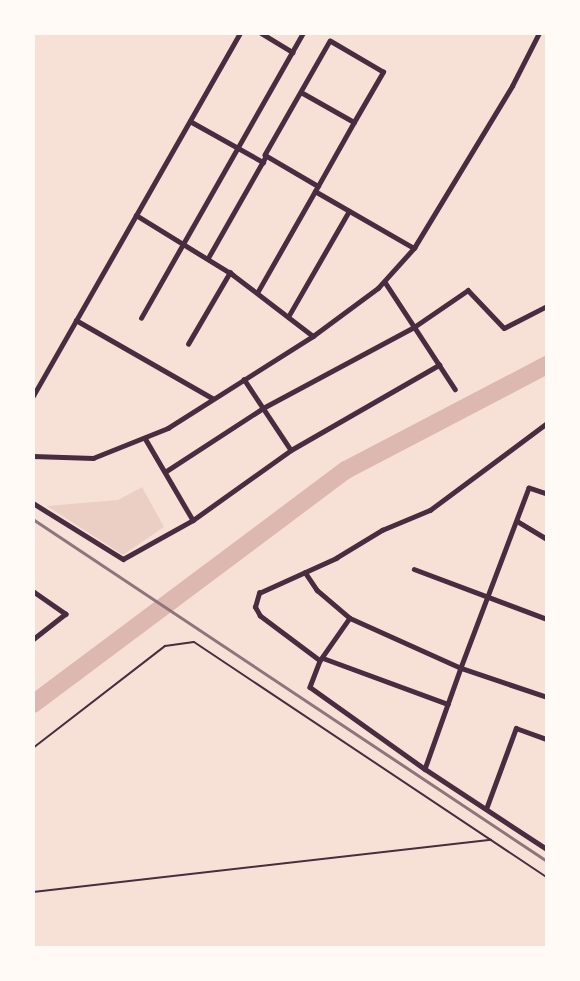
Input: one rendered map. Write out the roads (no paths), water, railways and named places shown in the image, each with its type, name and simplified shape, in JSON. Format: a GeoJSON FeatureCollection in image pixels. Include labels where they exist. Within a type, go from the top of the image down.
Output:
{"type":"FeatureCollection","features":[{"type":"Feature","properties":{"kind":"street"},"geometry":{"type":"LineString","coordinates":[[33,396],[36,386],[240,33]]}},
{"type":"Feature","properties":{"kind":"street"},"geometry":{"type":"LineString","coordinates":[[261,33],[293,52]]}},
{"type":"Feature","properties":{"kind":"street"},"geometry":{"type":"LineString","coordinates":[[141,318],[303,33]]}},
{"type":"Feature","properties":{"kind":"street"},"geometry":{"type":"LineString","coordinates":[[33,456],[93,458],[168,428],[313,336],[385,282],[415,248],[512,86],[539,33]]}},
{"type":"Feature","properties":{"kind":"street"},"geometry":{"type":"LineString","coordinates":[[208,258],[330,41],[383,72],[257,293]]}},
{"type":"Feature","properties":{"kind":"street"},"geometry":{"type":"LineString","coordinates":[[301,92],[354,122]]}},
{"type":"Feature","properties":{"kind":"street"},"geometry":{"type":"LineString","coordinates":[[190,121],[263,162]]}},
{"type":"Feature","properties":{"kind":"street"},"geometry":{"type":"LineString","coordinates":[[266,156],[318,186]]}},
{"type":"Feature","properties":{"kind":"street"},"geometry":{"type":"LineString","coordinates":[[315,191],[415,248]]}},
{"type":"Feature","properties":{"kind":"street"},"geometry":{"type":"LineString","coordinates":[[288,317],[349,211]]}},
{"type":"Feature","properties":{"kind":"street"},"geometry":{"type":"LineString","coordinates":[[136,215],[230,272],[313,336]]}},
{"type":"Feature","properties":{"kind":"street"},"geometry":{"type":"LineString","coordinates":[[188,344],[230,272]]}},
{"type":"Feature","properties":{"kind":"street"},"geometry":{"type":"LineString","coordinates":[[385,282],[455,389]]}},
{"type":"Feature","properties":{"kind":"street"},"geometry":{"type":"LineString","coordinates":[[165,472],[263,408],[414,327],[468,290],[504,328],[547,306]]}},
{"type":"Feature","properties":{"kind":"street"},"geometry":{"type":"LineString","coordinates":[[76,320],[212,398]]}},
{"type":"Feature","properties":{"kind":"street"},"geometry":{"type":"LineString","coordinates":[[33,503],[123,559],[193,520],[291,450],[439,365]]}},
{"type":"Feature","properties":{"kind":"street"},"geometry":{"type":"LineString","coordinates":[[244,379],[291,450]]}},
{"type":"Feature","properties":{"kind":"street"},"geometry":{"type":"LineString","coordinates":[[448,704],[321,660],[260,616],[255,607],[259,593],[305,572],[382,530],[430,510],[547,423]]}},
{"type":"Feature","properties":{"kind":"street"},"geometry":{"type":"LineString","coordinates":[[145,438],[193,520]]}},
{"type":"Feature","properties":{"kind":"street"},"geometry":{"type":"LineString","coordinates":[[425,769],[529,488],[547,494]]}},
{"type":"Feature","properties":{"kind":"street"},"geometry":{"type":"LineString","coordinates":[[517,521],[547,539]]}},
{"type":"Feature","properties":{"kind":"street"},"geometry":{"type":"LineString","coordinates":[[414,569],[547,619]]}},
{"type":"Feature","properties":{"kind":"street"},"geometry":{"type":"LineString","coordinates":[[305,572],[317,590],[350,618],[461,668],[547,697]]}},
{"type":"Feature","properties":{"kind":"street"},"geometry":{"type":"LineString","coordinates":[[33,591],[66,614],[33,640]]}},
{"type":"Feature","properties":{"kind":"street"},"geometry":{"type":"LineString","coordinates":[[350,618],[321,660],[310,687],[425,769],[547,849]]}},
{"type":"Feature","properties":{"kind":"street"},"geometry":{"type":"LineString","coordinates":[[486,809],[516,728],[547,739]]}},
{"type":"Feature","properties":{"kind":"waterway"},"geometry":{"type":"LineString","coordinates":[[33,704],[346,470],[547,365]]}},
{"type":"Feature","properties":{"kind":"railway"},"geometry":{"type":"LineString","coordinates":[[33,519],[547,861]]}}]}
